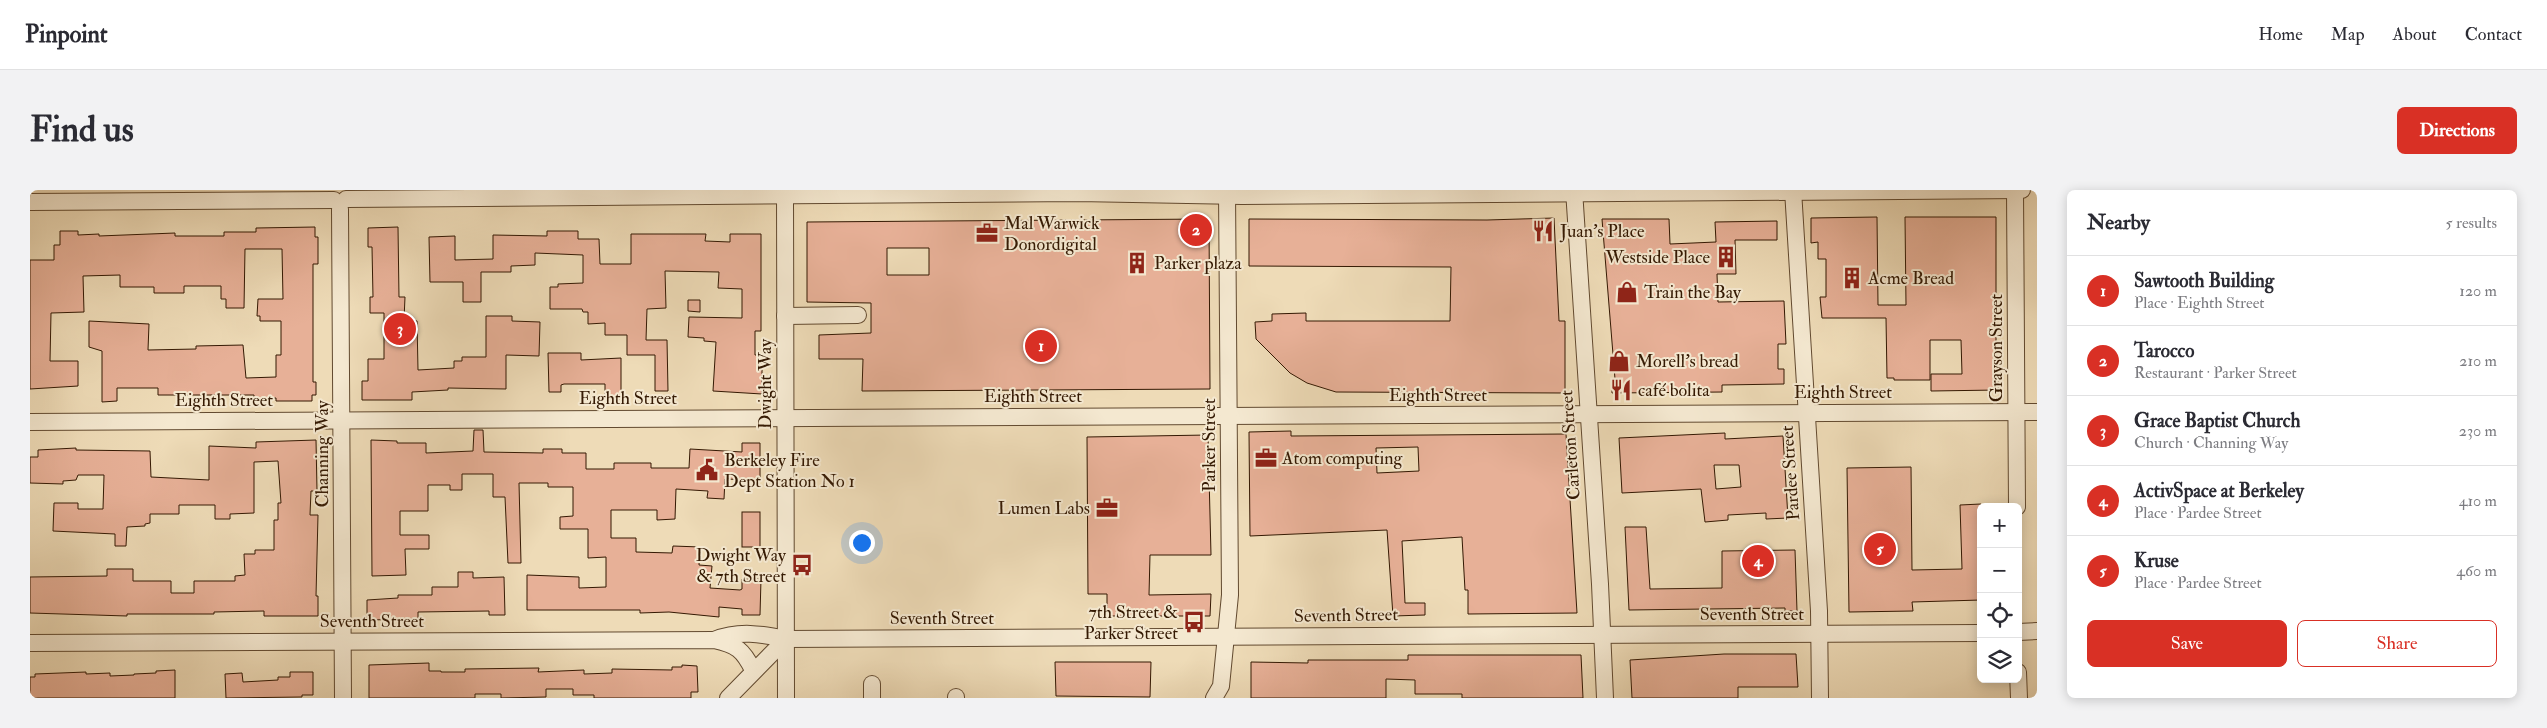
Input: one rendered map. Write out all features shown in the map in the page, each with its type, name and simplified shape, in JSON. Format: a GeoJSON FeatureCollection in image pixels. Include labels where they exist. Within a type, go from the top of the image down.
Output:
{"type":"FeatureCollection","features":[{"type":"Feature","properties":{"kind":"street","name":"Grayson Street"},"geometry":{"type":"LineString","coordinates":[[2015,190],[2017,503]]}},
{"type":"Feature","properties":{"kind":"street"},"geometry":{"type":"LineString","coordinates":[[30,202],[785,193],[2022,190]]}},
{"type":"Feature","properties":{"kind":"street","name":"Pardee Street"},"geometry":{"type":"LineString","coordinates":[[1793,191],[1819,634],[1820,698]]}},
{"type":"Feature","properties":{"kind":"street","name":"Parker Street"},"geometry":{"type":"LineString","coordinates":[[1222,695],[1230,595],[1227,192]]}},
{"type":"Feature","properties":{"kind":"street","name":"Carleton Street"},"geometry":{"type":"LineString","coordinates":[[1574,192],[1605,698]]}},
{"type":"Feature","properties":{"kind":"street","name":"Dwight Way"},"geometry":{"type":"LineString","coordinates":[[785,193],[786,698]]}},
{"type":"Feature","properties":{"kind":"street","name":"Channing Way"},"geometry":{"type":"LineString","coordinates":[[340,198],[344,698]]}},
{"type":"Feature","properties":{"kind":"street"},"geometry":{"type":"LineString","coordinates":[[785,316],[858,315]]}},
{"type":"Feature","properties":{"kind":"street","name":"Eighth Street"},"geometry":{"type":"LineString","coordinates":[[30,422],[2037,412]]}},
{"type":"Feature","properties":{"kind":"street"},"geometry":{"type":"LineString","coordinates":[[2022,632],[2037,631]]}},
{"type":"Feature","properties":{"kind":"street","name":"Seventh Street"},"geometry":{"type":"LineString","coordinates":[[714,640],[731,633],[762,634],[786,639],[1977,633]]}},
{"type":"Feature","properties":{"kind":"street"},"geometry":{"type":"LineString","coordinates":[[728,698],[753,670],[786,639]]}},
{"type":"Feature","properties":{"kind":"street","name":"Seventh Street"},"geometry":{"type":"LineString","coordinates":[[30,643],[714,640],[731,643],[744,653],[753,670]]}},
{"type":"Feature","properties":{"kind":"street"},"geometry":{"type":"LineString","coordinates":[[2018,683],[2018,698]]}},
{"type":"Feature","properties":{"kind":"building"},"geometry":{"type":"Polygon","coordinates":[[[1877,217],[1878,305],[1906,305],[1905,217],[1996,217],[1996,375],[1998,375],[1998,390],[1931,391],[1931,374],[1962,374],[1961,340],[1930,340],[1930,380],[1894,380],[1894,378],[1887,378],[1886,318],[1822,318],[1820,297],[1826,297],[1826,259],[1818,259],[1818,242],[1811,243],[1811,218],[1877,217]]]}},
{"type":"Feature","properties":{"kind":"building"},"geometry":{"type":"Polygon","coordinates":[[[1554,218],[1559,321],[1565,321],[1565,393],[1336,392],[1307,383],[1290,373],[1256,339],[1255,322],[1272,321],[1272,314],[1306,313],[1306,321],[1450,321],[1451,267],[1249,266],[1249,219],[1487,220],[1554,218]]]}},
{"type":"Feature","properties":{"kind":"building"},"geometry":{"type":"Polygon","coordinates":[[[1209,219],[1210,389],[862,391],[863,359],[819,359],[819,335],[871,333],[871,303],[807,302],[807,222],[1209,219]],[[887,248],[887,275],[929,275],[929,248],[887,248]]]}},
{"type":"Feature","properties":{"kind":"building"},"geometry":{"type":"Polygon","coordinates":[[[1602,219],[1669,219],[1670,244],[1716,242],[1715,222],[1777,221],[1777,240],[1735,240],[1736,274],[1717,274],[1718,302],[1784,301],[1786,344],[1778,344],[1778,369],[1784,369],[1784,384],[1722,385],[1722,392],[1612,393],[1612,379],[1615,379],[1602,219]]]}},
{"type":"Feature","properties":{"kind":"building"},"geometry":{"type":"Polygon","coordinates":[[[315,227],[315,237],[318,237],[318,264],[313,264],[313,382],[316,382],[316,395],[312,395],[312,401],[276,401],[276,398],[254,399],[254,395],[158,395],[158,388],[117,388],[117,401],[102,402],[102,351],[89,347],[89,321],[149,324],[148,350],[196,349],[196,346],[243,345],[246,378],[276,377],[276,355],[281,355],[281,321],[260,321],[260,316],[257,316],[258,299],[283,299],[282,249],[245,249],[244,308],[226,308],[226,299],[221,299],[221,286],[184,286],[184,293],[154,293],[154,287],[120,287],[120,275],[83,276],[84,312],[51,313],[50,361],[78,361],[78,386],[30,389],[30,260],[54,260],[54,245],[60,245],[60,231],[78,231],[78,235],[99,234],[99,236],[175,233],[175,236],[224,236],[224,232],[256,232],[256,228],[315,227]]]}},
{"type":"Feature","properties":{"kind":"building"},"geometry":{"type":"Polygon","coordinates":[[[398,227],[399,297],[405,297],[404,320],[417,321],[418,370],[454,368],[454,361],[462,361],[462,357],[486,357],[486,316],[512,316],[512,321],[540,322],[539,356],[506,355],[506,389],[448,388],[448,390],[412,392],[412,400],[362,400],[362,381],[368,381],[368,359],[384,359],[384,313],[370,313],[370,297],[373,297],[372,247],[368,247],[368,228],[398,227]]]}},
{"type":"Feature","properties":{"kind":"building"},"geometry":{"type":"Polygon","coordinates":[[[547,231],[578,231],[578,239],[599,239],[600,264],[631,264],[631,234],[706,234],[705,241],[730,242],[730,234],[761,234],[761,331],[755,331],[755,355],[762,355],[762,394],[713,391],[716,342],[704,341],[704,338],[688,337],[689,317],[742,318],[742,289],[718,288],[719,272],[665,271],[666,308],[647,309],[646,340],[667,340],[668,391],[655,391],[655,355],[627,355],[627,335],[605,335],[605,323],[588,324],[588,312],[583,312],[582,309],[550,309],[550,287],[558,287],[558,284],[583,283],[583,255],[535,253],[535,265],[511,266],[511,272],[481,272],[481,302],[463,302],[463,282],[430,282],[429,237],[455,236],[455,260],[493,259],[493,235],[547,236],[547,231]]]}},
{"type":"Feature","properties":{"kind":"building"},"geometry":{"type":"Polygon","coordinates":[[[688,300],[700,300],[700,312],[688,311],[688,300]]]}},
{"type":"Feature","properties":{"kind":"building"},"geometry":{"type":"Polygon","coordinates":[[[548,353],[581,353],[581,360],[621,358],[621,399],[605,399],[605,384],[564,384],[561,385],[561,392],[549,392],[548,353]]]}},
{"type":"Feature","properties":{"kind":"building"},"geometry":{"type":"Polygon","coordinates":[[[474,430],[483,430],[484,452],[543,453],[543,449],[562,449],[562,453],[586,453],[586,469],[614,469],[614,463],[651,463],[651,468],[689,468],[690,449],[742,452],[742,443],[760,443],[760,480],[725,479],[724,499],[707,498],[708,491],[676,489],[675,519],[657,520],[657,510],[611,510],[611,538],[636,538],[636,552],[672,553],[673,546],[700,547],[699,565],[712,566],[710,588],[740,590],[742,589],[742,579],[761,579],[760,615],[742,615],[742,609],[719,607],[719,617],[669,612],[640,613],[640,610],[527,610],[527,575],[579,577],[579,588],[606,587],[606,557],[588,558],[588,529],[560,529],[560,517],[573,516],[573,487],[548,487],[548,483],[519,483],[521,563],[508,563],[505,497],[493,497],[493,474],[462,474],[462,490],[450,490],[450,485],[428,485],[428,511],[400,511],[400,535],[429,535],[429,549],[405,549],[406,575],[372,576],[371,440],[397,441],[397,443],[426,443],[426,453],[473,451],[474,430]]]}},
{"type":"Feature","properties":{"kind":"building"},"geometry":{"type":"Polygon","coordinates":[[[1291,431],[1291,436],[1566,434],[1577,613],[1468,614],[1468,590],[1465,590],[1462,537],[1402,541],[1405,603],[1425,603],[1425,615],[1393,616],[1387,530],[1250,536],[1249,432],[1291,431]],[[1418,447],[1376,448],[1377,473],[1419,471],[1418,447]]]}},
{"type":"Feature","properties":{"kind":"building"},"geometry":{"type":"Polygon","coordinates":[[[1725,433],[1725,439],[1783,436],[1788,518],[1766,519],[1766,513],[1728,515],[1728,520],[1705,522],[1701,489],[1622,493],[1619,438],[1725,433]],[[1714,465],[1716,489],[1741,487],[1739,465],[1714,465]]]}},
{"type":"Feature","properties":{"kind":"building"},"geometry":{"type":"Polygon","coordinates":[[[1208,435],[1211,555],[1150,555],[1149,595],[1211,594],[1210,616],[1107,616],[1107,594],[1088,594],[1087,437],[1208,435]]]}},
{"type":"Feature","properties":{"kind":"building"},"geometry":{"type":"Polygon","coordinates":[[[316,440],[317,491],[311,491],[310,515],[318,515],[316,596],[318,596],[318,616],[264,616],[264,611],[214,612],[214,614],[127,614],[127,616],[30,613],[30,577],[107,576],[107,569],[133,569],[133,581],[171,581],[171,593],[194,593],[194,581],[235,581],[235,576],[245,575],[244,554],[255,554],[255,550],[274,550],[274,520],[278,520],[278,503],[281,503],[278,461],[254,462],[254,513],[230,514],[230,519],[215,519],[215,505],[179,505],[179,514],[150,514],[150,523],[145,524],[145,526],[127,527],[126,546],[115,546],[115,534],[53,531],[54,503],[78,503],[78,509],[103,509],[104,475],[78,475],[76,480],[63,481],[63,484],[30,483],[30,457],[38,457],[38,450],[76,448],[76,450],[150,451],[151,477],[209,480],[209,446],[256,448],[256,442],[316,440]]]}},
{"type":"Feature","properties":{"kind":"building"},"geometry":{"type":"Polygon","coordinates":[[[1911,467],[1912,570],[1962,569],[1960,505],[1977,504],[1977,600],[1912,602],[1913,611],[1849,612],[1847,468],[1911,467]]]}},
{"type":"Feature","properties":{"kind":"building"},"geometry":{"type":"Polygon","coordinates":[[[742,512],[760,512],[760,547],[742,547],[742,512]]]}},
{"type":"Feature","properties":{"kind":"building"},"geometry":{"type":"Polygon","coordinates":[[[1625,527],[1646,527],[1650,589],[1722,588],[1722,551],[1795,550],[1797,611],[1785,611],[1785,608],[1629,610],[1625,527]]]}},
{"type":"Feature","properties":{"kind":"building"},"geometry":{"type":"Polygon","coordinates":[[[458,572],[473,572],[473,578],[504,577],[505,615],[489,615],[489,611],[418,612],[418,619],[367,620],[367,600],[398,598],[398,595],[432,595],[432,587],[458,587],[458,572]]]}},
{"type":"Feature","properties":{"kind":"building"},"geometry":{"type":"Polygon","coordinates":[[[1724,654],[1796,654],[1798,687],[1738,687],[1738,698],[1632,698],[1630,660],[1724,654]]]}},
{"type":"Feature","properties":{"kind":"building"},"geometry":{"type":"Polygon","coordinates":[[[1408,655],[1581,655],[1583,698],[1462,698],[1462,694],[1415,694],[1415,680],[1386,679],[1386,698],[1251,698],[1251,662],[1308,663],[1308,660],[1408,660],[1408,655]]]}},
{"type":"Feature","properties":{"kind":"building"},"geometry":{"type":"Polygon","coordinates":[[[1055,662],[1151,662],[1150,697],[1056,696],[1055,662]]]}},
{"type":"Feature","properties":{"kind":"building"},"geometry":{"type":"Polygon","coordinates":[[[429,663],[429,671],[441,672],[465,672],[465,669],[539,668],[538,672],[584,670],[584,674],[612,673],[612,669],[672,670],[672,667],[682,667],[682,665],[697,666],[698,692],[691,692],[691,698],[594,698],[594,695],[573,695],[573,689],[546,689],[546,697],[501,698],[501,694],[475,694],[475,698],[369,698],[369,665],[429,663]]]}},
{"type":"Feature","properties":{"kind":"building"},"geometry":{"type":"Polygon","coordinates":[[[175,670],[175,698],[30,698],[30,677],[35,677],[35,674],[86,672],[86,674],[110,673],[110,676],[175,670]]]}},
{"type":"Feature","properties":{"kind":"building"},"geometry":{"type":"Polygon","coordinates":[[[290,672],[313,672],[313,695],[302,695],[302,697],[226,698],[225,674],[242,673],[243,682],[278,680],[278,677],[290,677],[290,672]]]}},
{"type":"Feature","properties":{"kind":"place","name":"Tarocco"},"geometry":{"type":"Point","coordinates":[1196,230]}},
{"type":"Feature","properties":{"kind":"place","name":"Juan's Place"},"geometry":{"type":"Point","coordinates":[1543,231]}},
{"type":"Feature","properties":{"kind":"place","name":"Mal Warwick Donordigital"},"geometry":{"type":"Point","coordinates":[987,233]}},
{"type":"Feature","properties":{"kind":"place","name":"Westside Place"},"geometry":{"type":"Point","coordinates":[1726,257]}},
{"type":"Feature","properties":{"kind":"place","name":"Parker plaza"},"geometry":{"type":"Point","coordinates":[1137,263]}},
{"type":"Feature","properties":{"kind":"place","name":"Acme Bread"},"geometry":{"type":"Point","coordinates":[1852,278]}},
{"type":"Feature","properties":{"kind":"place","name":"Train the Bay"},"geometry":{"type":"Point","coordinates":[1627,292]}},
{"type":"Feature","properties":{"kind":"place","name":"Grace Baptist Church"},"geometry":{"type":"Point","coordinates":[400,329]}},
{"type":"Feature","properties":{"kind":"place","name":"Sawtooth Building"},"geometry":{"type":"Point","coordinates":[1041,346]}},
{"type":"Feature","properties":{"kind":"place","name":"Morell's bread"},"geometry":{"type":"Point","coordinates":[1619,361]}},
{"type":"Feature","properties":{"kind":"place","name":"café bolita"},"geometry":{"type":"Point","coordinates":[1621,390]}},
{"type":"Feature","properties":{"kind":"place","name":"Atom computing"},"geometry":{"type":"Point","coordinates":[1266,458]}},
{"type":"Feature","properties":{"kind":"place","name":"Berkeley Fire Dept Station No 1"},"geometry":{"type":"Point","coordinates":[707,470]}},
{"type":"Feature","properties":{"kind":"place","name":"Lumen Labs"},"geometry":{"type":"Point","coordinates":[1107,508]}},
{"type":"Feature","properties":{"kind":"place","name":"Kruse"},"geometry":{"type":"Point","coordinates":[1880,549]}},
{"type":"Feature","properties":{"kind":"place","name":"ActivSpace at Berkeley"},"geometry":{"type":"Point","coordinates":[1758,561]}},
{"type":"Feature","properties":{"kind":"place","name":"Dwight Way & 7th Street"},"geometry":{"type":"Point","coordinates":[802,565]}},
{"type":"Feature","properties":{"kind":"place","name":"7th Street & Parker Street"},"geometry":{"type":"Point","coordinates":[1194,622]}}]}
